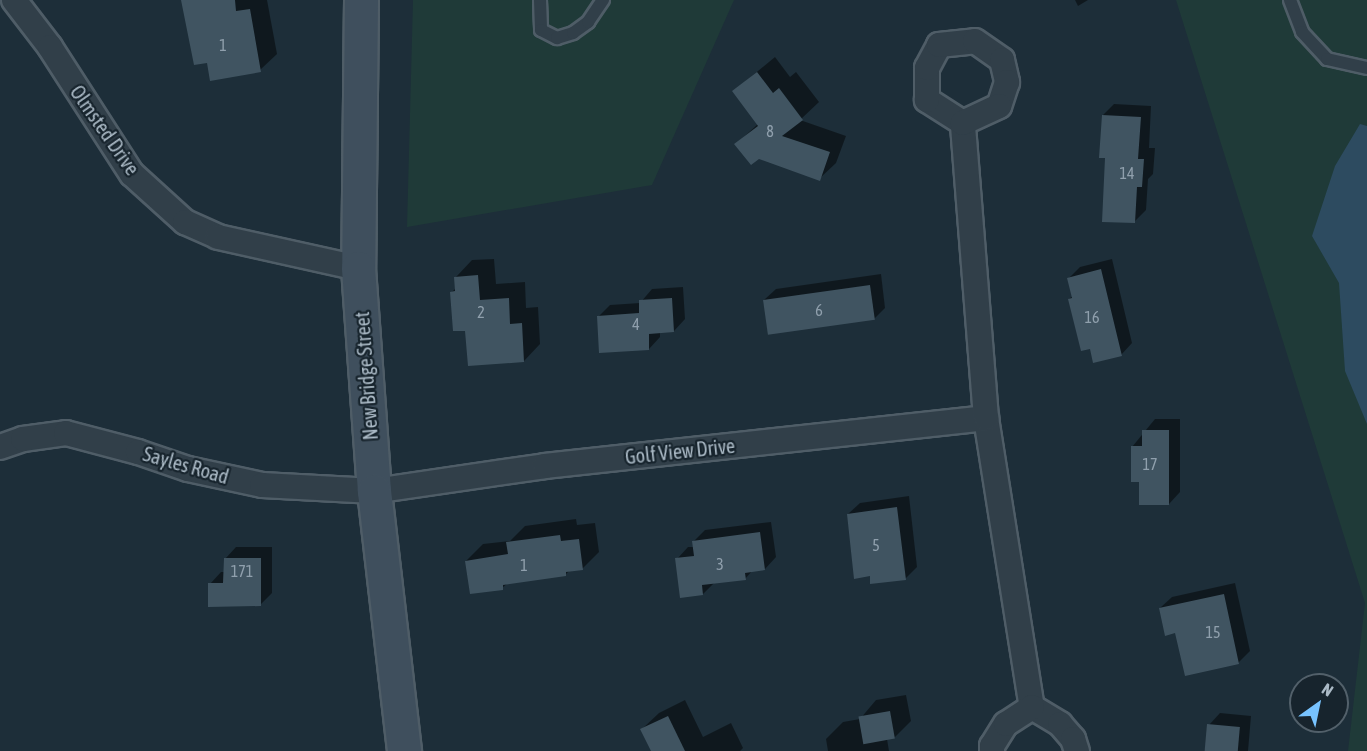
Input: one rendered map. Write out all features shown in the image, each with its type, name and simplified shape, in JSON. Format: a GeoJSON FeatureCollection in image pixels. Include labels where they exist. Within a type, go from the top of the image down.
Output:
{"type":"FeatureCollection","features":[{"type":"Feature","properties":{"kind":"street","name":"Olmsted Drive"},"geometry":{"type":"LineString","coordinates":[[14,0],[50,47],[132,174],[185,222],[218,237],[358,268]]}},
{"type":"Feature","properties":{"kind":"street","name":"New Bridge Street"},"geometry":{"type":"LineString","coordinates":[[361,0],[358,268],[374,491],[404,751]]}},
{"type":"Feature","properties":{"kind":"street"},"geometry":{"type":"LineString","coordinates":[[963,123],[986,418],[1032,706],[1060,724],[1073,739],[1077,751]]}},
{"type":"Feature","properties":{"kind":"street","name":"Golf View Drive"},"geometry":{"type":"LineString","coordinates":[[374,491],[545,466],[986,418]]}},
{"type":"Feature","properties":{"kind":"street","name":"Sayles Road"},"geometry":{"type":"LineString","coordinates":[[0,447],[23,439],[66,433],[138,452],[188,469],[262,485],[374,491]]}},
{"type":"Feature","properties":{"kind":"street"},"geometry":{"type":"LineString","coordinates":[[992,751],[992,746],[1006,724],[1032,706]]}},
{"type":"Feature","properties":{"kind":"lane"},"geometry":{"type":"LineString","coordinates":[[540,0],[541,30],[557,38],[573,33],[588,22],[603,0]]}},
{"type":"Feature","properties":{"kind":"lane"},"geometry":{"type":"LineString","coordinates":[[1290,0],[1302,32],[1328,59],[1367,68]]}},
{"type":"Feature","properties":{"kind":"green space"},"geometry":{"type":"Polygon","coordinates":[[[413,0],[734,0],[652,185],[407,227],[413,0]]]}},
{"type":"Feature","properties":{"kind":"green space"},"geometry":{"type":"Polygon","coordinates":[[[1176,0],[1367,0],[1367,751],[1348,751],[1365,603],[1176,0]]]}},
{"type":"Feature","properties":{"kind":"water"},"geometry":{"type":"Polygon","coordinates":[[[1360,124],[1367,126],[1367,424],[1345,371],[1339,283],[1312,236],[1335,166],[1360,124]]]}},
{"type":"Feature","properties":{"kind":"building"},"geometry":{"type":"Polygon","coordinates":[[[181,0],[235,0],[236,11],[250,9],[261,72],[210,81],[207,63],[194,65],[181,0]]]}},
{"type":"Feature","properties":{"kind":"building"},"geometry":{"type":"Polygon","coordinates":[[[757,72],[773,93],[779,88],[803,120],[782,136],[830,152],[820,181],[759,159],[751,165],[734,144],[758,126],[732,91],[757,72]]]}},
{"type":"Feature","properties":{"kind":"building"},"geometry":{"type":"Polygon","coordinates":[[[1102,115],[1141,117],[1138,159],[1144,159],[1142,187],[1137,187],[1135,223],[1102,222],[1105,158],[1099,158],[1102,115]]]}},
{"type":"Feature","properties":{"kind":"building"},"geometry":{"type":"Polygon","coordinates":[[[1101,269],[1122,356],[1093,363],[1090,349],[1081,351],[1068,299],[1072,298],[1067,278],[1101,269]]]}},
{"type":"Feature","properties":{"kind":"building"},"geometry":{"type":"Polygon","coordinates":[[[478,275],[480,300],[509,298],[510,324],[522,323],[524,362],[468,366],[465,331],[453,331],[450,292],[455,291],[454,277],[478,275]]]}},
{"type":"Feature","properties":{"kind":"building"},"geometry":{"type":"Polygon","coordinates":[[[870,285],[875,320],[768,335],[763,300],[870,285]]]}},
{"type":"Feature","properties":{"kind":"building"},"geometry":{"type":"Polygon","coordinates":[[[672,298],[674,332],[649,334],[649,350],[599,353],[597,316],[639,313],[639,300],[672,298]]]}},
{"type":"Feature","properties":{"kind":"building"},"geometry":{"type":"Polygon","coordinates":[[[1142,430],[1169,430],[1169,505],[1139,505],[1139,482],[1131,482],[1131,446],[1142,446],[1142,430]]]}},
{"type":"Feature","properties":{"kind":"building"},"geometry":{"type":"Polygon","coordinates":[[[897,507],[906,580],[870,584],[870,576],[854,579],[847,514],[897,507]]]}},
{"type":"Feature","properties":{"kind":"building"},"geometry":{"type":"Polygon","coordinates":[[[760,532],[765,570],[745,573],[746,580],[702,585],[703,595],[680,598],[675,558],[694,556],[692,541],[760,532]]]}},
{"type":"Feature","properties":{"kind":"building"},"geometry":{"type":"Polygon","coordinates":[[[560,535],[561,541],[579,539],[583,570],[566,572],[566,576],[503,585],[503,590],[470,594],[465,561],[508,554],[506,542],[560,535]]]}},
{"type":"Feature","properties":{"kind":"building"},"geometry":{"type":"Polygon","coordinates":[[[224,558],[261,558],[261,606],[208,607],[208,583],[223,583],[224,558]]]}},
{"type":"Feature","properties":{"kind":"building"},"geometry":{"type":"Polygon","coordinates":[[[1224,594],[1239,664],[1185,676],[1175,633],[1165,636],[1159,608],[1224,594]]]}},
{"type":"Feature","properties":{"kind":"building"},"geometry":{"type":"Polygon","coordinates":[[[890,711],[895,739],[863,744],[858,717],[890,711]]]}},
{"type":"Feature","properties":{"kind":"building"},"geometry":{"type":"Polygon","coordinates":[[[668,716],[685,751],[651,751],[640,729],[668,716]]]}},
{"type":"Feature","properties":{"kind":"building"},"geometry":{"type":"Polygon","coordinates":[[[1207,724],[1240,727],[1238,751],[1205,751],[1207,724]]]}}]}
